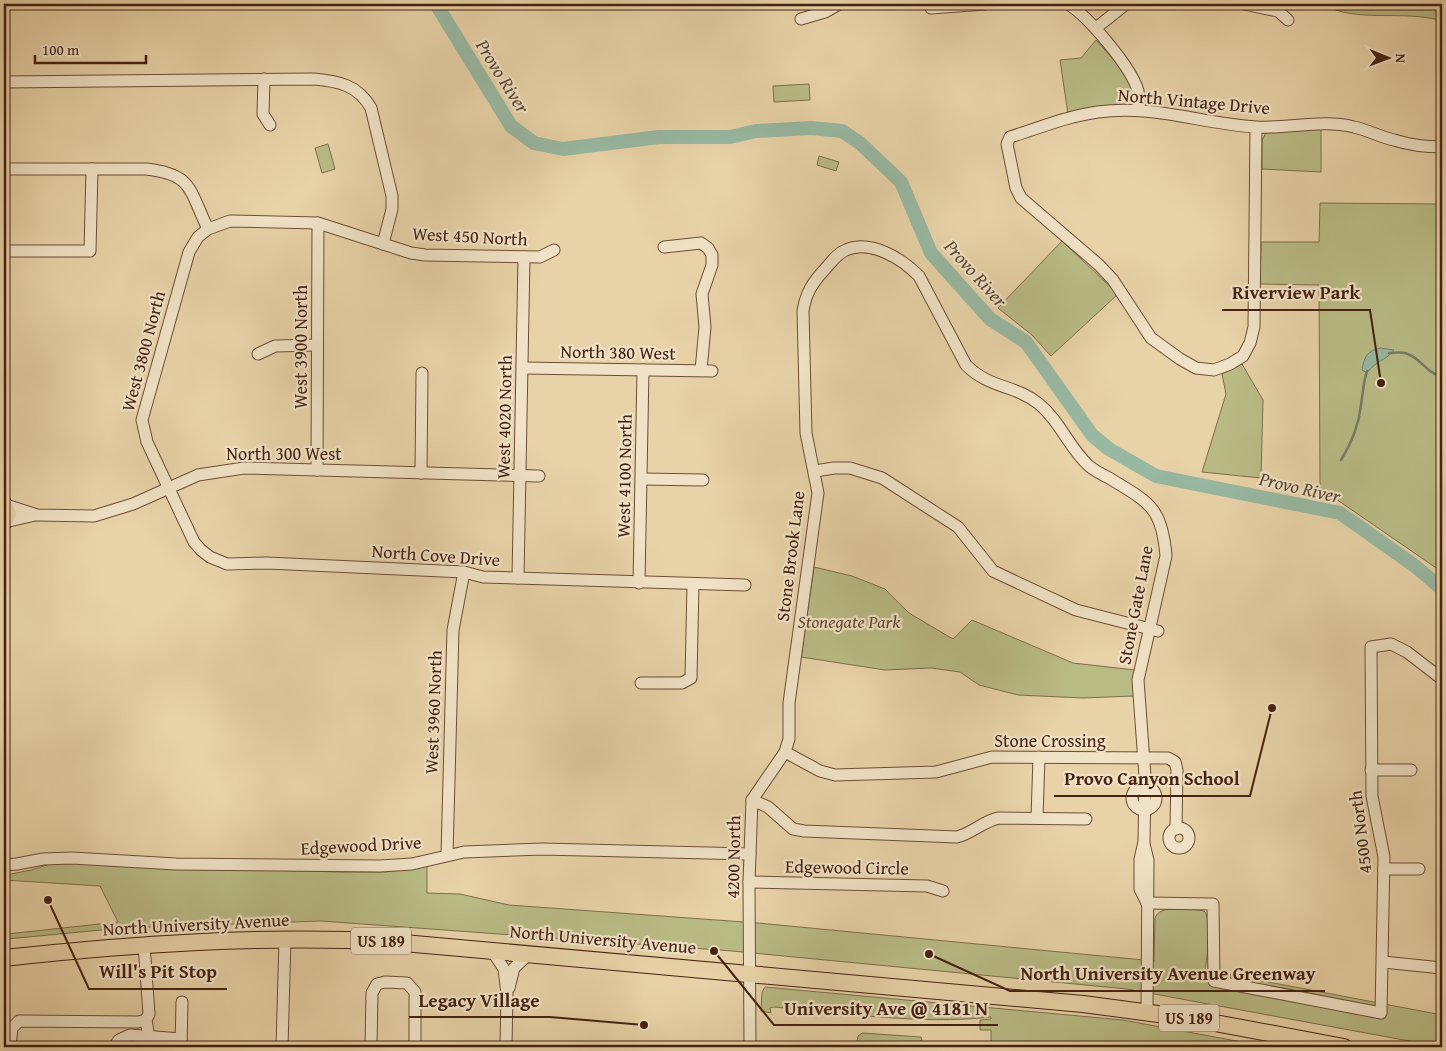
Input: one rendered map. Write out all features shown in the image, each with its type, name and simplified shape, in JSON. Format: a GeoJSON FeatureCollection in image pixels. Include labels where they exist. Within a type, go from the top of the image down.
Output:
{"type":"FeatureCollection","features":[{"type":"Feature","properties":{"kind":"highway","name":"North University Avenue"},"geometry":{"type":"LineString","coordinates":[[4,958],[144,945],[285,939],[382,941],[491,949],[1032,998],[1147,1012],[1344,1047]]}},
{"type":"Feature","properties":{"kind":"main road"},"geometry":{"type":"LineString","coordinates":[[4,524],[9,514],[5,503]]}},
{"type":"Feature","properties":{"kind":"street"},"geometry":{"type":"LineString","coordinates":[[801,19],[825,12],[839,4]]}},
{"type":"Feature","properties":{"kind":"street"},"geometry":{"type":"LineString","coordinates":[[931,8],[985,4]]}},
{"type":"Feature","properties":{"kind":"street"},"geometry":{"type":"LineString","coordinates":[[1068,4],[1096,28],[1134,82],[1138,92],[1139,110]]}},
{"type":"Feature","properties":{"kind":"street"},"geometry":{"type":"LineString","coordinates":[[1096,28],[1126,4]]}},
{"type":"Feature","properties":{"kind":"street"},"geometry":{"type":"LineString","coordinates":[[1244,4],[1278,11],[1288,20]]}},
{"type":"Feature","properties":{"kind":"street"},"geometry":{"type":"LineString","coordinates":[[264,79],[263,114],[270,125]]}},
{"type":"Feature","properties":{"kind":"street"},"geometry":{"type":"LineString","coordinates":[[4,82],[332,80],[356,90],[367,102],[373,116],[392,196],[392,210],[383,244]]}},
{"type":"Feature","properties":{"kind":"street","name":"North Vintage Drive"},"geometry":{"type":"LineString","coordinates":[[1256,127],[1254,327],[1250,343],[1243,356],[1230,364],[1214,370],[1196,368],[1151,338],[1113,280],[1099,265],[1021,198],[1014,180],[1007,144],[1010,138],[1064,120],[1097,112],[1139,110],[1256,127],[1306,123],[1354,126],[1393,140],[1421,147],[1442,148]]}},
{"type":"Feature","properties":{"kind":"street"},"geometry":{"type":"LineString","coordinates":[[4,168],[146,169],[176,174],[185,180],[208,229]]}},
{"type":"Feature","properties":{"kind":"street"},"geometry":{"type":"LineString","coordinates":[[4,251],[90,251],[92,169]]}},
{"type":"Feature","properties":{"kind":"street","name":"West 450 North"},"geometry":{"type":"LineString","coordinates":[[208,229],[230,221],[318,223],[424,255],[524,257],[544,256],[554,250]]}},
{"type":"Feature","properties":{"kind":"street","name":"West 3900 North"},"geometry":{"type":"LineString","coordinates":[[318,223],[318,470]]}},
{"type":"Feature","properties":{"kind":"street","name":"West 3800 North"},"geometry":{"type":"LineString","coordinates":[[168,487],[147,442],[143,430],[143,412],[189,252],[198,237],[208,229]]}},
{"type":"Feature","properties":{"kind":"street","name":"North 380 West"},"geometry":{"type":"LineString","coordinates":[[522,368],[707,370],[702,294],[712,265],[712,255],[708,248],[701,244],[664,247]]}},
{"type":"Feature","properties":{"kind":"street","name":"Stone Gate Lane"},"geometry":{"type":"LineString","coordinates":[[836,256],[846,249],[871,247],[907,264],[919,276],[966,365],[985,381],[1012,389],[1039,404],[1055,420],[1074,450],[1090,467],[1148,502],[1158,518],[1164,538],[1166,556],[1153,631],[1138,680],[1142,757],[1141,788],[1133,792],[1133,804],[1138,809],[1144,809]]}},
{"type":"Feature","properties":{"kind":"street","name":"Stone Brook Lane"},"geometry":{"type":"LineString","coordinates":[[785,752],[789,739],[789,703],[818,493],[815,471],[807,448],[803,312],[805,298],[812,283],[836,256]]}},
{"type":"Feature","properties":{"kind":"street","name":"West 4020 North"},"geometry":{"type":"LineString","coordinates":[[518,578],[524,257]]}},
{"type":"Feature","properties":{"kind":"street"},"geometry":{"type":"LineString","coordinates":[[258,354],[275,346],[317,345]]}},
{"type":"Feature","properties":{"kind":"street","name":"West 4100 North"},"geometry":{"type":"LineString","coordinates":[[639,583],[643,370]]}},
{"type":"Feature","properties":{"kind":"street"},"geometry":{"type":"LineString","coordinates":[[422,373],[422,473]]}},
{"type":"Feature","properties":{"kind":"street"},"geometry":{"type":"LineString","coordinates":[[815,471],[850,468],[882,478],[958,527],[992,571],[1076,610],[1153,631]]}},
{"type":"Feature","properties":{"kind":"street","name":"North 300 West"},"geometry":{"type":"LineString","coordinates":[[4,524],[37,515],[94,516],[133,504],[198,474],[227,469],[539,476]]}},
{"type":"Feature","properties":{"kind":"street"},"geometry":{"type":"LineString","coordinates":[[642,478],[703,480]]}},
{"type":"Feature","properties":{"kind":"street","name":"North Cove Drive"},"geometry":{"type":"LineString","coordinates":[[168,487],[194,542],[210,557],[227,564],[267,563],[464,572],[483,577],[745,585]]}},
{"type":"Feature","properties":{"kind":"street","name":"North 300 West"},"geometry":{"type":"LineString","coordinates":[[5,503],[37,515]]}},
{"type":"Feature","properties":{"kind":"street","name":"West 3960 North"},"geometry":{"type":"LineString","coordinates":[[447,854],[453,630],[464,572]]}},
{"type":"Feature","properties":{"kind":"street"},"geometry":{"type":"LineString","coordinates":[[641,683],[682,683],[691,678],[693,584]]}},
{"type":"Feature","properties":{"kind":"street","name":"4500 North"},"geometry":{"type":"LineString","coordinates":[[1148,903],[1213,904],[1214,980],[1381,1013],[1384,869],[1372,796],[1371,647],[1391,644],[1407,652],[1442,679]]}},
{"type":"Feature","properties":{"kind":"street","name":"Stone Crossing"},"geometry":{"type":"LineString","coordinates":[[785,752],[820,771],[835,775],[924,774],[992,757],[1168,758],[1175,762],[1177,770],[1176,829]]}},
{"type":"Feature","properties":{"kind":"street","name":"4200 North"},"geometry":{"type":"LineString","coordinates":[[750,1047],[749,882],[752,800],[785,752]]}},
{"type":"Feature","properties":{"kind":"street"},"geometry":{"type":"LineString","coordinates":[[1037,818],[1039,757]]}},
{"type":"Feature","properties":{"kind":"street"},"geometry":{"type":"LineString","coordinates":[[1371,770],[1411,770]]}},
{"type":"Feature","properties":{"kind":"street"},"geometry":{"type":"LineString","coordinates":[[1141,788],[1150,788],[1156,793],[1156,805],[1150,809],[1144,809],[1144,842],[1148,860],[1147,1012]]}},
{"type":"Feature","properties":{"kind":"street"},"geometry":{"type":"LineString","coordinates":[[752,800],[768,807],[793,829],[804,831],[957,837],[994,819],[1086,818]]}},
{"type":"Feature","properties":{"kind":"street","name":"Edgewood Drive"},"geometry":{"type":"LineString","coordinates":[[4,864],[17,864],[43,859],[72,858],[176,864],[380,866],[412,864],[447,854],[464,852],[542,849],[750,854]]}},
{"type":"Feature","properties":{"kind":"street"},"geometry":{"type":"LineString","coordinates":[[1384,869],[1419,869]]}},
{"type":"Feature","properties":{"kind":"street","name":"Edgewood Circle"},"geometry":{"type":"LineString","coordinates":[[749,882],[926,886],[943,891]]}},
{"type":"Feature","properties":{"kind":"street"},"geometry":{"type":"LineString","coordinates":[[282,1047],[285,939]]}},
{"type":"Feature","properties":{"kind":"street"},"geometry":{"type":"LineString","coordinates":[[144,945],[149,1014],[146,1020],[149,1038]]}},
{"type":"Feature","properties":{"kind":"street"},"geometry":{"type":"LineString","coordinates":[[491,949],[504,967],[507,994],[506,1047]]}},
{"type":"Feature","properties":{"kind":"street"},"geometry":{"type":"LineString","coordinates":[[507,994],[514,968],[530,953]]}},
{"type":"Feature","properties":{"kind":"street"},"geometry":{"type":"LineString","coordinates":[[1383,962],[1442,968]]}},
{"type":"Feature","properties":{"kind":"street"},"geometry":{"type":"LineString","coordinates":[[371,1047],[372,993],[378,984],[394,982],[409,984],[416,995],[415,1047]]}},
{"type":"Feature","properties":{"kind":"street"},"geometry":{"type":"LineString","coordinates":[[114,1047],[119,1040],[126,1036],[181,1043],[182,1002]]}},
{"type":"Feature","properties":{"kind":"street"},"geometry":{"type":"LineString","coordinates":[[10,1047],[12,1028],[19,1021],[138,1022],[146,1020]]}},
{"type":"Feature","properties":{"kind":"green space"},"geometry":{"type":"Polygon","coordinates":[[[1322,4],[1442,4],[1442,21],[1411,16],[1350,13],[1322,4]]]}},
{"type":"Feature","properties":{"kind":"green space"},"geometry":{"type":"Polygon","coordinates":[[[1096,40],[1130,78],[1134,99],[1126,105],[1068,114],[1060,60],[1081,58],[1096,40]]]}},
{"type":"Feature","properties":{"kind":"green space"},"geometry":{"type":"Polygon","coordinates":[[[809,84],[810,100],[774,102],[773,86],[809,84]]]}},
{"type":"Feature","properties":{"kind":"green space"},"geometry":{"type":"Polygon","coordinates":[[[1321,127],[1321,172],[1262,169],[1262,140],[1267,131],[1321,127]]]}},
{"type":"Feature","properties":{"kind":"green space"},"geometry":{"type":"Polygon","coordinates":[[[328,144],[335,169],[322,173],[315,148],[328,144]]]}},
{"type":"Feature","properties":{"kind":"green space"},"geometry":{"type":"Polygon","coordinates":[[[819,156],[839,162],[836,171],[817,165],[819,156]]]}},
{"type":"Feature","properties":{"kind":"green space"},"geometry":{"type":"Polygon","coordinates":[[[1320,203],[1442,204],[1442,572],[1320,488],[1319,285],[1260,284],[1261,242],[1319,242],[1320,203]]]}},
{"type":"Feature","properties":{"kind":"green space"},"geometry":{"type":"Polygon","coordinates":[[[1062,241],[1118,294],[1051,356],[1032,335],[998,308],[1062,241]]]}},
{"type":"Feature","properties":{"kind":"green space"},"geometry":{"type":"Polygon","coordinates":[[[1242,364],[1263,400],[1261,478],[1202,472],[1226,394],[1222,374],[1242,364]]]}},
{"type":"Feature","properties":{"kind":"green space","name":"Stonegate Park"},"geometry":{"type":"Polygon","coordinates":[[[814,567],[852,576],[885,589],[909,613],[953,639],[972,620],[1073,663],[1135,670],[1134,696],[1083,698],[1018,695],[979,685],[960,672],[931,668],[885,670],[801,657],[814,567]]]}},
{"type":"Feature","properties":{"kind":"green space"},"geometry":{"type":"Polygon","coordinates":[[[60,861],[111,866],[342,872],[386,872],[427,864],[427,893],[460,894],[509,905],[758,923],[1154,961],[1155,918],[1158,914],[1168,909],[1199,910],[1204,911],[1207,916],[1209,930],[1205,970],[1442,1015],[1442,1047],[1127,989],[732,951],[321,921],[122,928],[7,939],[7,934],[118,922],[100,886],[4,880],[6,875],[60,861]]]}},
{"type":"Feature","properties":{"kind":"green space"},"geometry":{"type":"Polygon","coordinates":[[[765,987],[1123,1020],[1269,1047],[991,1047],[991,1030],[980,1030],[980,1020],[991,1019],[991,1017],[937,1020],[910,1019],[774,1007],[770,1008],[771,1013],[761,1011],[762,992],[765,987]]]}},
{"type":"Feature","properties":{"kind":"green space"},"geometry":{"type":"Polygon","coordinates":[[[862,1033],[921,1037],[922,1040],[918,1043],[918,1047],[856,1047],[858,1036],[862,1033]]]}},
{"type":"Feature","properties":{"kind":"shaded area"},"geometry":{"type":"Polygon","coordinates":[[[1380,348],[1394,350],[1367,373],[1362,370],[1367,355],[1380,348]]]}},
{"type":"Feature","properties":{"kind":"waterway","name":"Provo River"},"geometry":{"type":"LineString","coordinates":[[436,4],[511,126],[534,143],[563,149],[659,137],[730,137],[756,131],[811,128],[842,131],[860,143],[901,182],[931,253],[990,319],[1026,342],[1092,435],[1109,449],[1156,476],[1340,513],[1415,566],[1442,589]]}},
{"type":"Feature","properties":{"kind":"waterway"},"geometry":{"type":"LineString","coordinates":[[1389,353],[1411,355],[1436,375],[1442,376]]}},
{"type":"Feature","properties":{"kind":"waterway"},"geometry":{"type":"LineString","coordinates":[[1341,460],[1356,427],[1367,371]]}},
{"type":"Feature","properties":{"kind":"place","name":"Riverview Park"},"geometry":{"type":"Point","coordinates":[1381,383]}},
{"type":"Feature","properties":{"kind":"place","name":"Provo Canyon School"},"geometry":{"type":"Point","coordinates":[1272,708]}},
{"type":"Feature","properties":{"kind":"place","name":"Will's Pit Stop"},"geometry":{"type":"Point","coordinates":[48,900]}},
{"type":"Feature","properties":{"kind":"place","name":"University Ave @ 4181 N"},"geometry":{"type":"Point","coordinates":[714,951]}},
{"type":"Feature","properties":{"kind":"place","name":"North University Avenue Greenway"},"geometry":{"type":"Point","coordinates":[929,954]}},
{"type":"Feature","properties":{"kind":"place","name":"Legacy Village"},"geometry":{"type":"Point","coordinates":[644,1025]}}]}
